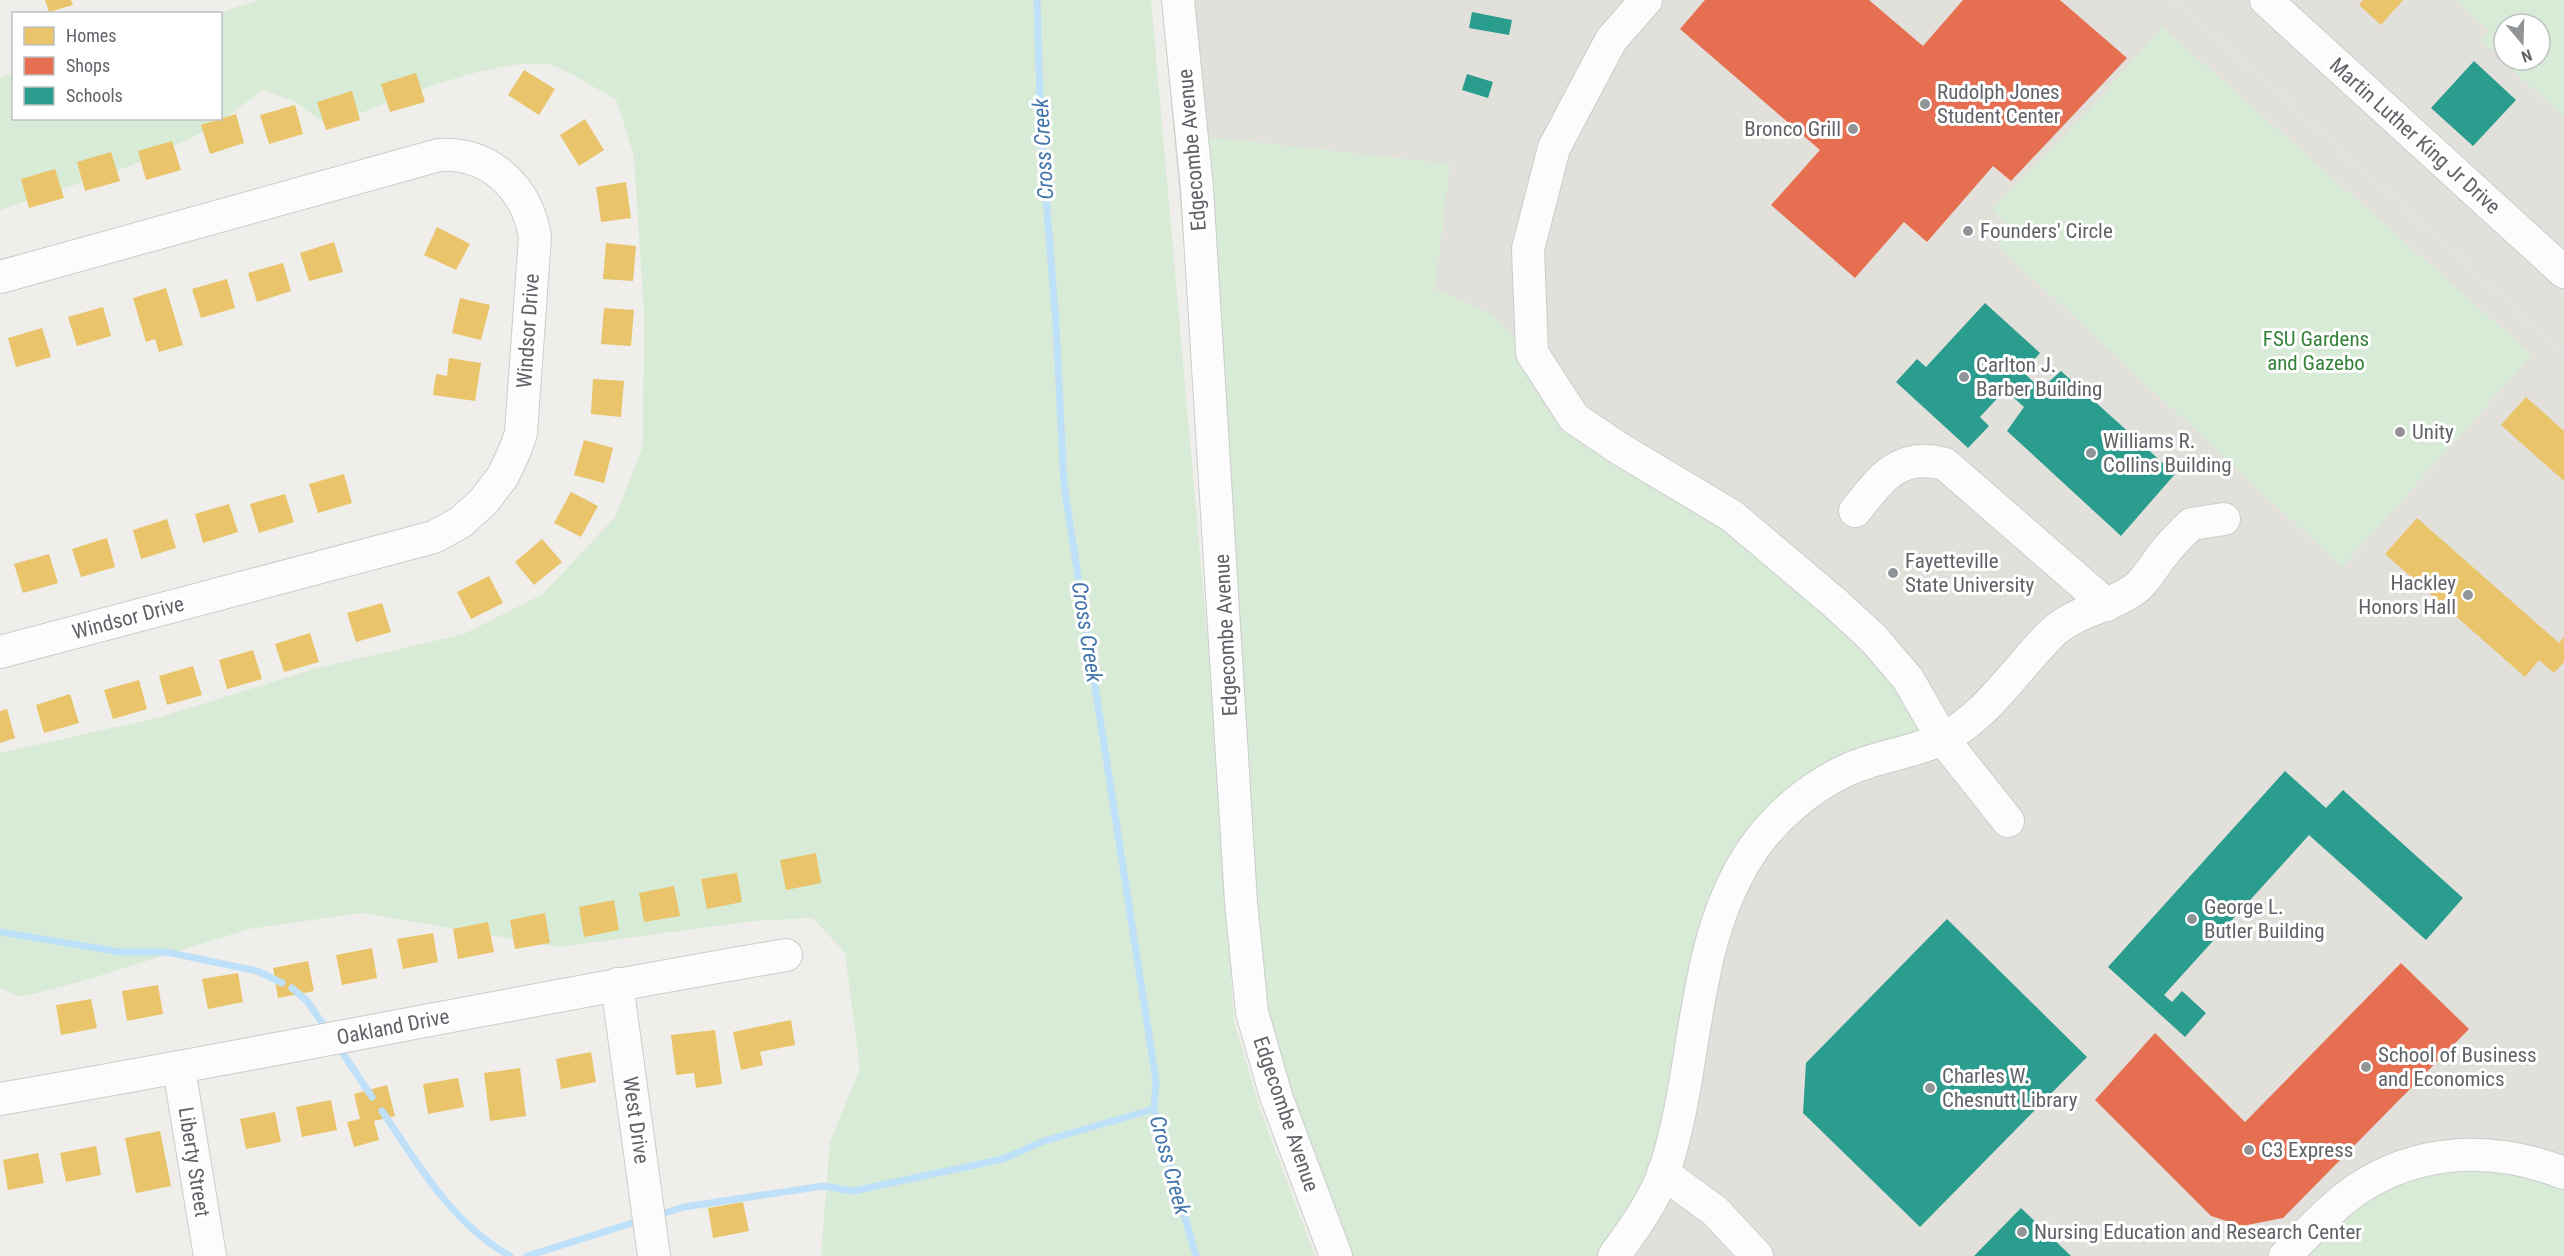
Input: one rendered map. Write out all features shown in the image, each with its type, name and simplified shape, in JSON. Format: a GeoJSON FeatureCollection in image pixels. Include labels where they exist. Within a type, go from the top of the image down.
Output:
{"type":"FeatureCollection","features":[{"type":"Feature","properties":{"kind":"street","name":"Edgecombe Avenue"},"geometry":{"type":"LineString","coordinates":[[1178,0],[1197,188],[1241,902],[1252,1012],[1276,1096],[1336,1256]]}},
{"type":"Feature","properties":{"kind":"street"},"geometry":{"type":"LineString","coordinates":[[1646,0],[1611,40],[1554,148],[1528,249],[1532,353],[1574,418],[1620,449],[1732,516],[1874,639],[1908,679],[1942,738],[2008,821]]}},
{"type":"Feature","properties":{"kind":"street","name":"Martin Luther King Jr Drive"},"geometry":{"type":"LineString","coordinates":[[2266,0],[2564,272]]}},
{"type":"Feature","properties":{"kind":"street","name":"Windsor Drive"},"geometry":{"type":"LineString","coordinates":[[0,277],[439,155],[470,157],[498,171],[510,181],[526,208],[535,237],[520,433],[503,476],[484,501],[461,522],[434,537],[0,652]]}},
{"type":"Feature","properties":{"kind":"street"},"geometry":{"type":"LineString","coordinates":[[1855,511],[1877,484],[1902,464],[1928,460],[1945,464],[2107,605]]}},
{"type":"Feature","properties":{"kind":"street"},"geometry":{"type":"LineString","coordinates":[[1614,1256],[1636,1224],[1664,1173],[1712,942],[1736,878],[1753,848],[1773,824],[1814,789],[1847,770],[1942,738],[1980,712],[2073,616],[2107,605],[2134,590],[2191,524],[2224,519]]}},
{"type":"Feature","properties":{"kind":"street","name":"Oakland Drive"},"geometry":{"type":"LineString","coordinates":[[0,1099],[179,1069],[617,984],[786,955]]}},
{"type":"Feature","properties":{"kind":"street","name":"West Drive"},"geometry":{"type":"LineString","coordinates":[[617,984],[654,1256]]}},
{"type":"Feature","properties":{"kind":"street","name":"Liberty Street"},"geometry":{"type":"LineString","coordinates":[[179,1069],[210,1256]]}},
{"type":"Feature","properties":{"kind":"street"},"geometry":{"type":"LineString","coordinates":[[2285,1256],[2355,1191],[2412,1164],[2442,1156],[2504,1155],[2535,1162],[2564,1173]]}},
{"type":"Feature","properties":{"kind":"street"},"geometry":{"type":"LineString","coordinates":[[1664,1173],[1715,1211],[1757,1256]]}},
{"type":"Feature","properties":{"kind":"shaded area","name":"Fayetteville State University"},"geometry":{"type":"Polygon","coordinates":[[[1162,0],[2564,0],[2564,1256],[1336,1256],[1252,1012],[1162,0]]]}},
{"type":"Feature","properties":{"kind":"green space"},"geometry":{"type":"Polygon","coordinates":[[[260,0],[1151,0],[1211,679],[1234,1021],[1260,1109],[1315,1256],[821,1256],[830,1141],[860,1069],[845,953],[813,918],[754,921],[559,947],[362,913],[249,929],[86,980],[21,997],[0,988],[0,753],[161,717],[314,669],[464,634],[543,594],[616,516],[643,445],[644,314],[634,157],[616,99],[553,66],[523,64],[467,75],[407,95],[329,127],[296,102],[263,90],[214,127],[130,166],[0,210],[0,78],[12,74],[12,120],[222,120],[220,12],[260,0]]]}},
{"type":"Feature","properties":{"kind":"green space"},"geometry":{"type":"Polygon","coordinates":[[[2456,0],[2564,0],[2564,117],[2515,72],[2552,72],[2552,12],[2492,12],[2492,50],[2481,42],[2490,31],[2456,0]]]}},
{"type":"Feature","properties":{"kind":"green space","name":"FSU Gardens and Gazebo"},"geometry":{"type":"Polygon","coordinates":[[[2162,27],[2532,355],[2342,567],[1999,247],[2005,225],[1992,209],[2092,107],[2162,27]]]}},
{"type":"Feature","properties":{"kind":"green space"},"geometry":{"type":"Polygon","coordinates":[[[1191,135],[1450,164],[1435,289],[1491,314],[1532,353],[1574,418],[1835,603],[1942,738],[1847,770],[1740,869],[1658,1186],[1614,1256],[1336,1256],[1252,1012],[1191,135]]]}},
{"type":"Feature","properties":{"kind":"green space"},"geometry":{"type":"Polygon","coordinates":[[[2412,1164],[2564,1173],[2564,1256],[2285,1256],[2412,1164]]]}},
{"type":"Feature","properties":{"kind":"building: Homes"},"geometry":{"type":"Polygon","coordinates":[[[45,0],[71,0],[73,5],[49,12],[45,0]]]}},
{"type":"Feature","properties":{"kind":"building: Homes"},"geometry":{"type":"Polygon","coordinates":[[[2363,0],[2403,0],[2381,25],[2359,5],[2363,0]]]}},
{"type":"Feature","properties":{"kind":"building: Homes"},"geometry":{"type":"Polygon","coordinates":[[[524,70],[555,89],[539,115],[508,95],[524,70]]]}},
{"type":"Feature","properties":{"kind":"building: Homes"},"geometry":{"type":"Polygon","coordinates":[[[416,73],[425,102],[390,112],[381,84],[416,73]]]}},
{"type":"Feature","properties":{"kind":"building: Homes"},"geometry":{"type":"Polygon","coordinates":[[[352,91],[360,120],[326,130],[317,102],[352,91]]]}},
{"type":"Feature","properties":{"kind":"building: Homes"},"geometry":{"type":"Polygon","coordinates":[[[295,105],[303,134],[269,144],[260,115],[295,105]]]}},
{"type":"Feature","properties":{"kind":"building: Homes"},"geometry":{"type":"Polygon","coordinates":[[[236,114],[244,143],[210,154],[201,125],[236,114]]]}},
{"type":"Feature","properties":{"kind":"building: Homes"},"geometry":{"type":"Polygon","coordinates":[[[585,119],[604,150],[579,166],[560,135],[585,119]]]}},
{"type":"Feature","properties":{"kind":"building: Homes"},"geometry":{"type":"Polygon","coordinates":[[[172,141],[181,170],[146,180],[138,151],[172,141]]]}},
{"type":"Feature","properties":{"kind":"building: Homes"},"geometry":{"type":"Polygon","coordinates":[[[111,152],[120,181],[85,191],[77,162],[111,152]]]}},
{"type":"Feature","properties":{"kind":"building: Homes"},"geometry":{"type":"Polygon","coordinates":[[[55,169],[64,198],[29,208],[21,179],[55,169]]]}},
{"type":"Feature","properties":{"kind":"building: Homes"},"geometry":{"type":"Polygon","coordinates":[[[626,182],[631,218],[601,222],[596,187],[626,182]]]}},
{"type":"Feature","properties":{"kind":"building: Homes"},"geometry":{"type":"Polygon","coordinates":[[[437,227],[470,244],[456,270],[424,255],[437,227]]]}},
{"type":"Feature","properties":{"kind":"building: Homes"},"geometry":{"type":"Polygon","coordinates":[[[334,242],[343,272],[309,281],[300,253],[334,242]]]}},
{"type":"Feature","properties":{"kind":"building: Homes"},"geometry":{"type":"Polygon","coordinates":[[[606,243],[636,246],[633,281],[603,279],[606,243]]]}},
{"type":"Feature","properties":{"kind":"building: Homes"},"geometry":{"type":"Polygon","coordinates":[[[283,263],[291,291],[257,302],[248,273],[283,263]]]}},
{"type":"Feature","properties":{"kind":"building: Homes"},"geometry":{"type":"Polygon","coordinates":[[[227,279],[235,308],[201,318],[192,289],[227,279]]]}},
{"type":"Feature","properties":{"kind":"building: Homes"},"geometry":{"type":"Polygon","coordinates":[[[166,288],[183,345],[159,352],[155,339],[146,342],[133,298],[166,288]]]}},
{"type":"Feature","properties":{"kind":"building: Homes"},"geometry":{"type":"Polygon","coordinates":[[[460,298],[490,305],[481,340],[452,333],[460,298]]]}},
{"type":"Feature","properties":{"kind":"building: Homes"},"geometry":{"type":"Polygon","coordinates":[[[103,307],[111,336],[77,346],[68,317],[103,307]]]}},
{"type":"Feature","properties":{"kind":"building: Homes"},"geometry":{"type":"Polygon","coordinates":[[[604,308],[634,310],[631,346],[601,344],[604,308]]]}},
{"type":"Feature","properties":{"kind":"building: Homes"},"geometry":{"type":"Polygon","coordinates":[[[42,328],[51,357],[16,367],[8,338],[42,328]]]}},
{"type":"Feature","properties":{"kind":"building: Homes"},"geometry":{"type":"Polygon","coordinates":[[[449,358],[481,363],[475,401],[433,395],[436,374],[447,376],[449,358]]]}},
{"type":"Feature","properties":{"kind":"building: Homes"},"geometry":{"type":"Polygon","coordinates":[[[593,379],[624,381],[621,417],[591,414],[593,379]]]}},
{"type":"Feature","properties":{"kind":"building: Homes"},"geometry":{"type":"Polygon","coordinates":[[[2526,397],[2564,431],[2564,481],[2501,425],[2526,397]]]}},
{"type":"Feature","properties":{"kind":"building: Homes"},"geometry":{"type":"Polygon","coordinates":[[[584,440],[613,448],[604,483],[574,475],[584,440]]]}},
{"type":"Feature","properties":{"kind":"building: Homes"},"geometry":{"type":"Polygon","coordinates":[[[344,474],[352,503],[318,513],[309,484],[344,474]]]}},
{"type":"Feature","properties":{"kind":"building: Homes"},"geometry":{"type":"Polygon","coordinates":[[[571,492],[598,506],[581,537],[554,523],[571,492]]]}},
{"type":"Feature","properties":{"kind":"building: Homes"},"geometry":{"type":"Polygon","coordinates":[[[285,494],[294,522],[259,533],[250,504],[285,494]]]}},
{"type":"Feature","properties":{"kind":"building: Homes"},"geometry":{"type":"Polygon","coordinates":[[[229,504],[238,532],[203,543],[195,514],[229,504]]]}},
{"type":"Feature","properties":{"kind":"building: Homes","name":"Hackley Honors Hall"},"geometry":{"type":"Polygon","coordinates":[[[2417,518],[2559,643],[2564,637],[2564,662],[2554,673],[2539,660],[2525,677],[2385,554],[2417,518]]]}},
{"type":"Feature","properties":{"kind":"building: Homes"},"geometry":{"type":"Polygon","coordinates":[[[167,519],[176,548],[141,559],[133,530],[167,519]]]}},
{"type":"Feature","properties":{"kind":"building: Homes"},"geometry":{"type":"Polygon","coordinates":[[[107,538],[115,567],[81,577],[72,549],[107,538]]]}},
{"type":"Feature","properties":{"kind":"building: Homes"},"geometry":{"type":"Polygon","coordinates":[[[542,539],[562,562],[534,585],[515,562],[542,539]]]}},
{"type":"Feature","properties":{"kind":"building: Homes"},"geometry":{"type":"Polygon","coordinates":[[[49,554],[58,583],[23,593],[14,564],[49,554]]]}},
{"type":"Feature","properties":{"kind":"building: Homes"},"geometry":{"type":"Polygon","coordinates":[[[489,576],[503,603],[471,619],[457,592],[489,576]]]}},
{"type":"Feature","properties":{"kind":"building: Homes"},"geometry":{"type":"Polygon","coordinates":[[[382,603],[391,632],[356,642],[347,613],[382,603]]]}},
{"type":"Feature","properties":{"kind":"building: Homes"},"geometry":{"type":"Polygon","coordinates":[[[310,633],[319,662],[284,672],[275,644],[310,633]]]}},
{"type":"Feature","properties":{"kind":"building: Homes"},"geometry":{"type":"Polygon","coordinates":[[[253,650],[262,679],[227,689],[219,660],[253,650]]]}},
{"type":"Feature","properties":{"kind":"building: Homes"},"geometry":{"type":"Polygon","coordinates":[[[193,666],[202,695],[167,705],[159,676],[193,666]]]}},
{"type":"Feature","properties":{"kind":"building: Homes"},"geometry":{"type":"Polygon","coordinates":[[[139,680],[147,709],[113,719],[104,690],[139,680]]]}},
{"type":"Feature","properties":{"kind":"building: Homes"},"geometry":{"type":"Polygon","coordinates":[[[70,694],[79,723],[44,733],[36,705],[70,694]]]}},
{"type":"Feature","properties":{"kind":"building: Homes"},"geometry":{"type":"Polygon","coordinates":[[[7,709],[15,738],[0,743],[0,711],[7,709]]]}},
{"type":"Feature","properties":{"kind":"building: Homes"},"geometry":{"type":"Polygon","coordinates":[[[816,853],[821,883],[786,890],[780,860],[816,853]]]}},
{"type":"Feature","properties":{"kind":"building: Homes"},"geometry":{"type":"Polygon","coordinates":[[[737,873],[742,902],[707,909],[701,879],[737,873]]]}},
{"type":"Feature","properties":{"kind":"building: Homes"},"geometry":{"type":"Polygon","coordinates":[[[674,886],[680,916],[644,922],[639,893],[674,886]]]}},
{"type":"Feature","properties":{"kind":"building: Homes"},"geometry":{"type":"Polygon","coordinates":[[[614,900],[619,930],[584,937],[579,907],[614,900]]]}},
{"type":"Feature","properties":{"kind":"building: Homes"},"geometry":{"type":"Polygon","coordinates":[[[545,913],[550,943],[515,949],[510,920],[545,913]]]}},
{"type":"Feature","properties":{"kind":"building: Homes"},"geometry":{"type":"Polygon","coordinates":[[[488,922],[494,952],[458,959],[453,929],[488,922]]]}},
{"type":"Feature","properties":{"kind":"building: Homes"},"geometry":{"type":"Polygon","coordinates":[[[433,933],[438,962],[403,969],[397,939],[433,933]]]}},
{"type":"Feature","properties":{"kind":"building: Homes"},"geometry":{"type":"Polygon","coordinates":[[[372,948],[377,978],[342,985],[336,955],[372,948]]]}},
{"type":"Feature","properties":{"kind":"building: Homes"},"geometry":{"type":"Polygon","coordinates":[[[308,961],[314,991],[278,998],[273,968],[308,961]]]}},
{"type":"Feature","properties":{"kind":"building: Homes"},"geometry":{"type":"Polygon","coordinates":[[[238,973],[243,1002],[208,1009],[202,979],[238,973]]]}},
{"type":"Feature","properties":{"kind":"building: Homes"},"geometry":{"type":"Polygon","coordinates":[[[158,985],[163,1014],[127,1021],[122,991],[158,985]]]}},
{"type":"Feature","properties":{"kind":"building: Homes"},"geometry":{"type":"Polygon","coordinates":[[[91,999],[97,1028],[61,1035],[56,1005],[91,999]]]}},
{"type":"Feature","properties":{"kind":"building: Homes"},"geometry":{"type":"Polygon","coordinates":[[[791,1020],[795,1045],[760,1052],[763,1065],[741,1070],[733,1032],[791,1020]]]}},
{"type":"Feature","properties":{"kind":"building: Homes"},"geometry":{"type":"Polygon","coordinates":[[[715,1030],[722,1084],[696,1088],[694,1073],[676,1075],[671,1035],[715,1030]]]}},
{"type":"Feature","properties":{"kind":"building: Homes"},"geometry":{"type":"Polygon","coordinates":[[[591,1052],[596,1082],[561,1089],[556,1059],[591,1052]]]}},
{"type":"Feature","properties":{"kind":"building: Homes"},"geometry":{"type":"Polygon","coordinates":[[[520,1068],[526,1116],[490,1121],[484,1073],[520,1068]]]}},
{"type":"Feature","properties":{"kind":"building: Homes"},"geometry":{"type":"Polygon","coordinates":[[[458,1078],[464,1107],[428,1114],[423,1084],[458,1078]]]}},
{"type":"Feature","properties":{"kind":"building: Homes"},"geometry":{"type":"Polygon","coordinates":[[[387,1085],[395,1116],[374,1121],[379,1140],[354,1147],[347,1122],[360,1119],[354,1094],[387,1085]]]}},
{"type":"Feature","properties":{"kind":"building: Homes"},"geometry":{"type":"Polygon","coordinates":[[[331,1100],[337,1130],[302,1137],[296,1107],[331,1100]]]}},
{"type":"Feature","properties":{"kind":"building: Homes"},"geometry":{"type":"Polygon","coordinates":[[[275,1112],[281,1142],[246,1149],[240,1119],[275,1112]]]}},
{"type":"Feature","properties":{"kind":"building: Homes"},"geometry":{"type":"Polygon","coordinates":[[[160,1131],[171,1186],[136,1193],[125,1138],[160,1131]]]}},
{"type":"Feature","properties":{"kind":"building: Homes"},"geometry":{"type":"Polygon","coordinates":[[[96,1146],[101,1175],[66,1182],[60,1153],[96,1146]]]}},
{"type":"Feature","properties":{"kind":"building: Homes"},"geometry":{"type":"Polygon","coordinates":[[[38,1153],[44,1183],[8,1190],[3,1160],[38,1153]]]}},
{"type":"Feature","properties":{"kind":"building: Homes"},"geometry":{"type":"Polygon","coordinates":[[[743,1202],[749,1231],[713,1238],[708,1208],[743,1202]]]}},
{"type":"Feature","properties":{"kind":"building: Shops","name":"Rudolph Jones Student Center"},"geometry":{"type":"Polygon","coordinates":[[[1705,0],[1869,0],[1923,46],[1963,0],[2060,0],[2127,58],[2011,181],[1993,166],[1927,242],[1904,222],[1855,278],[1771,205],[1820,150],[1680,29],[1705,0]]]}},
{"type":"Feature","properties":{"kind":"building: Shops","name":"School of Business and Economics"},"geometry":{"type":"Polygon","coordinates":[[[2401,963],[2469,1029],[2283,1218],[2242,1226],[2211,1216],[2095,1100],[2155,1033],[2245,1122],[2401,963]]]}},
{"type":"Feature","properties":{"kind":"building: Schools"},"geometry":{"type":"Polygon","coordinates":[[[1472,12],[1512,20],[1509,35],[1469,28],[1472,12]]]}},
{"type":"Feature","properties":{"kind":"building: Schools"},"geometry":{"type":"Polygon","coordinates":[[[2474,61],[2516,100],[2473,146],[2431,108],[2474,61]]]}},
{"type":"Feature","properties":{"kind":"building: Schools"},"geometry":{"type":"Polygon","coordinates":[[[1467,74],[1493,82],[1488,98],[1462,90],[1467,74]]]}},
{"type":"Feature","properties":{"kind":"building: Schools"},"geometry":{"type":"Polygon","coordinates":[[[1985,303],[2040,353],[2023,372],[2041,389],[2061,371],[2175,474],[2121,536],[2007,431],[2024,407],[2005,390],[1980,417],[1989,426],[1968,448],[1896,382],[1917,359],[1926,367],[1985,303]]]}},
{"type":"Feature","properties":{"kind":"building: Schools","name":"George L. Butler Building"},"geometry":{"type":"Polygon","coordinates":[[[2285,771],[2326,808],[2343,790],[2463,898],[2426,940],[2309,835],[2164,995],[2172,1002],[2182,991],[2206,1013],[2185,1037],[2108,967],[2285,771]]]}},
{"type":"Feature","properties":{"kind":"building: Schools","name":"Charles W. Chesnutt Library"},"geometry":{"type":"Polygon","coordinates":[[[1947,919],[2087,1057],[1920,1227],[1803,1113],[1806,1063],[1947,919]]]}},
{"type":"Feature","properties":{"kind":"building: Schools","name":"Nursing Education and Research Center"},"geometry":{"type":"Polygon","coordinates":[[[2021,1208],[2071,1256],[1974,1256],[2021,1208]]]}},
{"type":"Feature","properties":{"kind":"waterway","name":"Cross Creek"},"geometry":{"type":"LineString","coordinates":[[1037,0],[1041,133],[1056,324],[1064,485],[1156,1081],[1154,1109],[1196,1256]]}},
{"type":"Feature","properties":{"kind":"waterway"},"geometry":{"type":"LineString","coordinates":[[0,932],[120,952],[166,952],[257,971],[282,983]]}},
{"type":"Feature","properties":{"kind":"waterway"},"geometry":{"type":"LineString","coordinates":[[292,988],[307,1001],[327,1030]]}},
{"type":"Feature","properties":{"kind":"waterway"},"geometry":{"type":"LineString","coordinates":[[338,1046],[372,1097]]}},
{"type":"Feature","properties":{"kind":"waterway"},"geometry":{"type":"LineString","coordinates":[[655,1216],[684,1207],[823,1186],[853,1191],[1003,1159],[1044,1141],[1154,1109]]}},
{"type":"Feature","properties":{"kind":"waterway"},"geometry":{"type":"LineString","coordinates":[[382,1111],[423,1172],[454,1210],[489,1243],[510,1256]]}},
{"type":"Feature","properties":{"kind":"waterway"},"geometry":{"type":"LineString","coordinates":[[527,1256],[642,1220]]}},
{"type":"Feature","properties":{"kind":"railway"},"geometry":{"type":"LineString","coordinates":[[2175,0],[2564,353]]}},
{"type":"Feature","properties":{"kind":"place","name":"Rudolph Jones Student Center"},"geometry":{"type":"Point","coordinates":[1925,104]}},
{"type":"Feature","properties":{"kind":"place","name":"Bronco Grill"},"geometry":{"type":"Point","coordinates":[1853,129]}},
{"type":"Feature","properties":{"kind":"place","name":"Founders' Circle"},"geometry":{"type":"Point","coordinates":[1968,231]}},
{"type":"Feature","properties":{"kind":"place","name":"Carlton J. Barber Building"},"geometry":{"type":"Point","coordinates":[1964,377]}},
{"type":"Feature","properties":{"kind":"place","name":"Unity"},"geometry":{"type":"Point","coordinates":[2400,432]}},
{"type":"Feature","properties":{"kind":"place","name":"Williams R. Collins Building"},"geometry":{"type":"Point","coordinates":[2091,453]}},
{"type":"Feature","properties":{"kind":"place","name":"Fayetteville State University"},"geometry":{"type":"Point","coordinates":[1893,573]}},
{"type":"Feature","properties":{"kind":"place","name":"Hackley Honors Hall"},"geometry":{"type":"Point","coordinates":[2468,595]}},
{"type":"Feature","properties":{"kind":"place","name":"George L. Butler Building"},"geometry":{"type":"Point","coordinates":[2192,919]}},
{"type":"Feature","properties":{"kind":"place","name":"School of Business and Economics"},"geometry":{"type":"Point","coordinates":[2366,1067]}},
{"type":"Feature","properties":{"kind":"place","name":"Charles W. Chesnutt Library"},"geometry":{"type":"Point","coordinates":[1930,1088]}},
{"type":"Feature","properties":{"kind":"place","name":"C3 Express"},"geometry":{"type":"Point","coordinates":[2249,1150]}},
{"type":"Feature","properties":{"kind":"place","name":"Nursing Education and Research Center"},"geometry":{"type":"Point","coordinates":[2022,1232]}}]}
